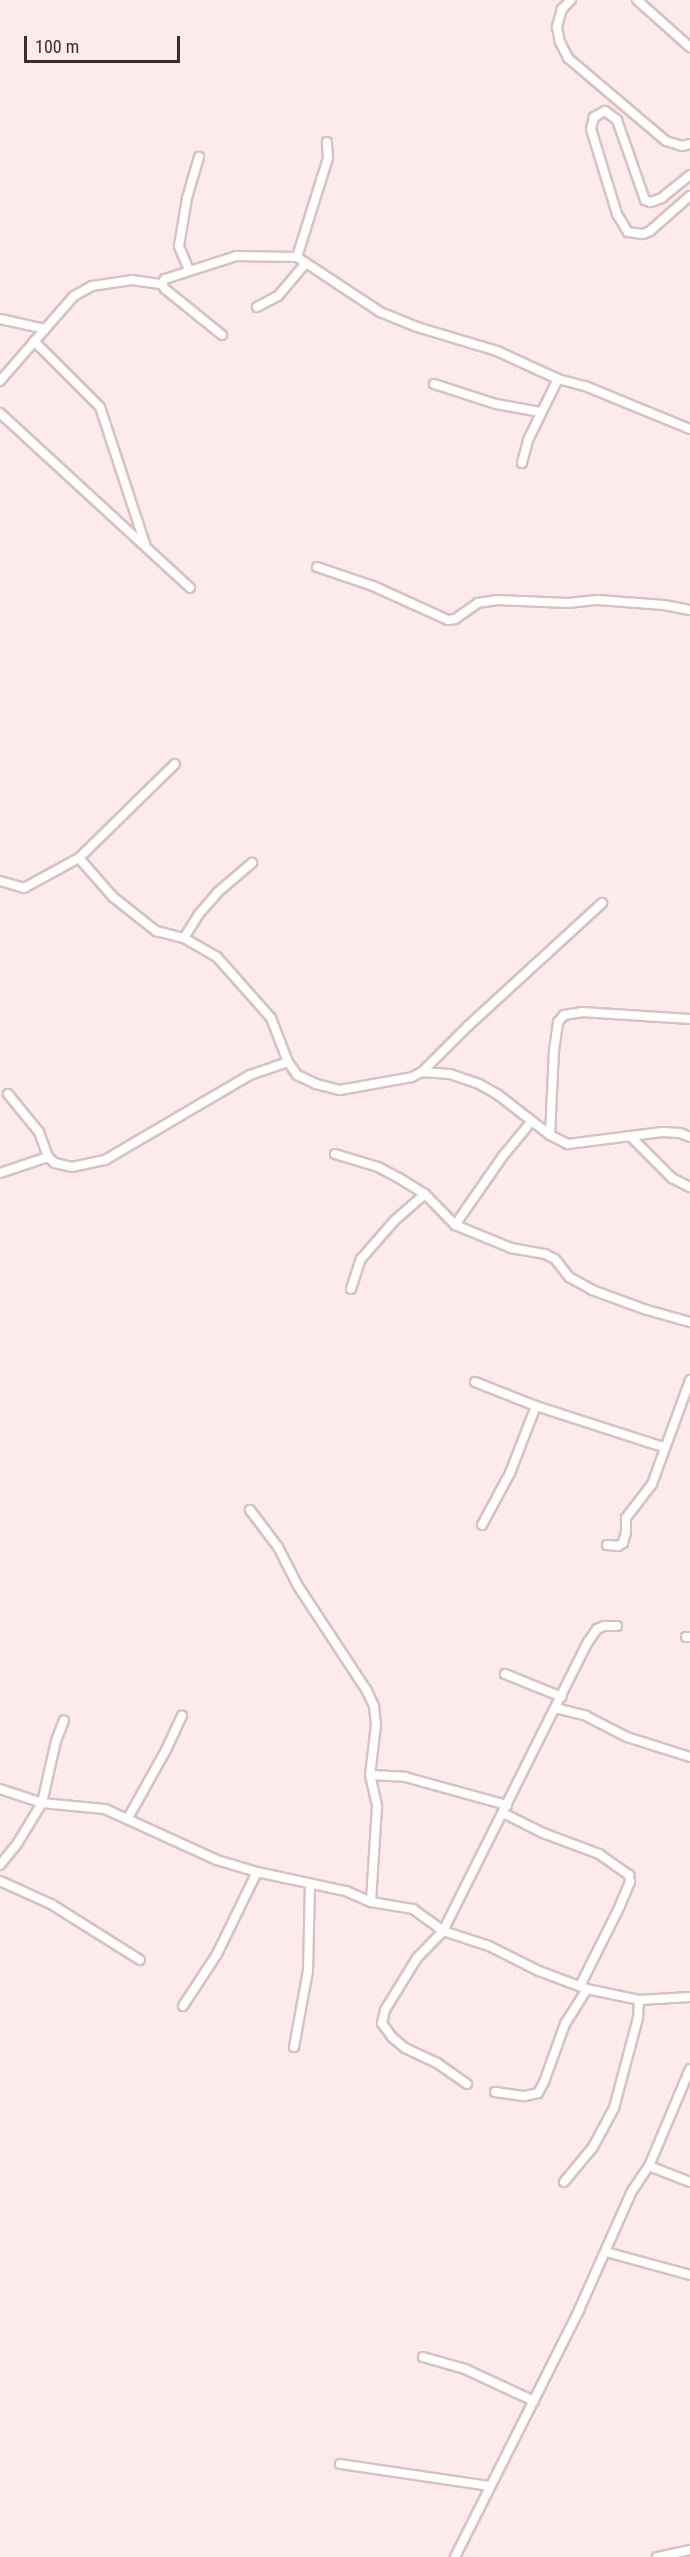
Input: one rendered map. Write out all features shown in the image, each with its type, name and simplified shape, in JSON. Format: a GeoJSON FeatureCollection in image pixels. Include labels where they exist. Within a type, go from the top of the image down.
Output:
{"type":"FeatureCollection","features":[{"type":"Feature","properties":{"kind":"street"},"geometry":{"type":"LineString","coordinates":[[571,0],[559,16],[557,27],[560,42],[568,58],[666,141],[682,146],[690,144]]}},
{"type":"Feature","properties":{"kind":"street"},"geometry":{"type":"LineString","coordinates":[[637,0],[690,47]]}},
{"type":"Feature","properties":{"kind":"street"},"geometry":{"type":"LineString","coordinates":[[690,175],[662,198],[651,202],[645,200],[616,120],[605,111],[594,117],[591,129],[618,214],[628,231],[643,234],[650,231],[690,196]]}},
{"type":"Feature","properties":{"kind":"street"},"geometry":{"type":"LineString","coordinates":[[297,257],[328,158],[327,142]]}},
{"type":"Feature","properties":{"kind":"street"},"geometry":{"type":"LineString","coordinates":[[189,270],[179,246],[187,198],[199,157]]}},
{"type":"Feature","properties":{"kind":"street"},"geometry":{"type":"LineString","coordinates":[[162,284],[165,279],[236,256],[297,257],[380,312],[417,327],[497,351],[558,379],[585,386],[690,429]]}},
{"type":"Feature","properties":{"kind":"street"},"geometry":{"type":"LineString","coordinates":[[257,307],[278,296],[306,263]]}},
{"type":"Feature","properties":{"kind":"street"},"geometry":{"type":"LineString","coordinates":[[0,381],[74,296],[92,286],[132,280],[162,284],[176,299],[222,335]]}},
{"type":"Feature","properties":{"kind":"street"},"geometry":{"type":"LineString","coordinates":[[0,319],[45,329]]}},
{"type":"Feature","properties":{"kind":"street"},"geometry":{"type":"LineString","coordinates":[[34,341],[100,407],[146,547]]}},
{"type":"Feature","properties":{"kind":"street"},"geometry":{"type":"LineString","coordinates":[[522,463],[540,412],[558,379]]}},
{"type":"Feature","properties":{"kind":"street"},"geometry":{"type":"LineString","coordinates":[[434,384],[496,404],[540,412]]}},
{"type":"Feature","properties":{"kind":"street"},"geometry":{"type":"LineString","coordinates":[[0,413],[190,588]]}},
{"type":"Feature","properties":{"kind":"street"},"geometry":{"type":"LineString","coordinates":[[317,567],[373,586],[448,620],[455,619],[484,601],[568,603],[598,600],[664,605],[690,610]]}},
{"type":"Feature","properties":{"kind":"street"},"geometry":{"type":"LineString","coordinates":[[0,881],[24,888],[79,858],[175,764]]}},
{"type":"Feature","properties":{"kind":"street"},"geometry":{"type":"LineString","coordinates":[[79,858],[113,897],[156,931],[184,938],[204,947],[238,978],[271,1018],[288,1062],[297,1075],[316,1084],[340,1090],[412,1077],[422,1072],[468,1026],[602,903]]}},
{"type":"Feature","properties":{"kind":"street"},"geometry":{"type":"LineString","coordinates":[[184,938],[198,914],[218,892],[252,863]]}},
{"type":"Feature","properties":{"kind":"street"},"geometry":{"type":"LineString","coordinates":[[550,1135],[558,1022],[564,1015],[582,1012],[690,1019]]}},
{"type":"Feature","properties":{"kind":"street"},"geometry":{"type":"LineString","coordinates":[[8,1094],[39,1132],[48,1157],[55,1163],[72,1167],[105,1160],[250,1075],[288,1062]]}},
{"type":"Feature","properties":{"kind":"street"},"geometry":{"type":"LineString","coordinates":[[422,1072],[450,1074],[480,1084],[515,1107],[550,1135],[568,1144],[632,1138],[662,1132],[680,1133],[690,1137]]}},
{"type":"Feature","properties":{"kind":"street"},"geometry":{"type":"LineString","coordinates":[[455,1225],[503,1156],[531,1122]]}},
{"type":"Feature","properties":{"kind":"street"},"geometry":{"type":"LineString","coordinates":[[632,1138],[672,1178],[690,1187]]}},
{"type":"Feature","properties":{"kind":"street"},"geometry":{"type":"LineString","coordinates":[[335,1154],[378,1167],[425,1194],[455,1225],[511,1248],[545,1254],[555,1259],[569,1277],[592,1290],[647,1310],[690,1322]]}},
{"type":"Feature","properties":{"kind":"street"},"geometry":{"type":"LineString","coordinates":[[0,1173],[48,1157]]}},
{"type":"Feature","properties":{"kind":"street"},"geometry":{"type":"LineString","coordinates":[[351,1289],[361,1259],[394,1221],[425,1194]]}},
{"type":"Feature","properties":{"kind":"street"},"geometry":{"type":"LineString","coordinates":[[607,1545],[618,1546],[623,1543],[626,1518],[652,1484],[663,1447],[690,1380]]}},
{"type":"Feature","properties":{"kind":"street"},"geometry":{"type":"LineString","coordinates":[[475,1382],[536,1406],[663,1447]]}},
{"type":"Feature","properties":{"kind":"street"},"geometry":{"type":"LineString","coordinates":[[482,1525],[510,1473],[536,1406]]}},
{"type":"Feature","properties":{"kind":"street"},"geometry":{"type":"LineString","coordinates":[[250,1509],[278,1547],[298,1586],[367,1691],[374,1706],[376,1725],[370,1775],[377,1806],[370,1902]]}},
{"type":"Feature","properties":{"kind":"street"},"geometry":{"type":"LineString","coordinates":[[467,2084],[437,2063],[405,2048],[392,2037],[382,2024],[389,2000],[417,1958],[442,1931],[597,1629],[604,1626],[617,1626]]}},
{"type":"Feature","properties":{"kind":"street"},"geometry":{"type":"LineString","coordinates":[[505,1674],[562,1697]]}},
{"type":"Feature","properties":{"kind":"street"},"geometry":{"type":"LineString","coordinates":[[555,1707],[586,1716],[627,1737],[690,1757]]}},
{"type":"Feature","properties":{"kind":"street"},"geometry":{"type":"LineString","coordinates":[[128,1818],[166,1750],[182,1715]]}},
{"type":"Feature","properties":{"kind":"street"},"geometry":{"type":"LineString","coordinates":[[0,1865],[17,1844],[42,1803],[56,1741],[64,1720]]}},
{"type":"Feature","properties":{"kind":"street"},"geometry":{"type":"LineString","coordinates":[[370,1775],[405,1777],[505,1809],[543,1833],[599,1854],[629,1875],[630,1882],[620,1906],[565,2024],[544,2082],[538,2092],[525,2096],[495,2092]]}},
{"type":"Feature","properties":{"kind":"street"},"geometry":{"type":"LineString","coordinates":[[0,1789],[42,1803],[90,1806],[128,1818],[217,1860],[257,1872],[346,1892],[370,1902],[413,1909],[442,1931],[489,1946],[538,1971],[583,1987],[639,2000],[690,1996]]}},
{"type":"Feature","properties":{"kind":"street"},"geometry":{"type":"LineString","coordinates":[[183,2006],[217,1954],[257,1872]]}},
{"type":"Feature","properties":{"kind":"street"},"geometry":{"type":"LineString","coordinates":[[0,1881],[51,1904],[140,1960]]}},
{"type":"Feature","properties":{"kind":"street"},"geometry":{"type":"LineString","coordinates":[[294,2047],[308,1971],[310,1884]]}},
{"type":"Feature","properties":{"kind":"street"},"geometry":{"type":"LineString","coordinates":[[564,2182],[593,2147],[614,2108],[636,2027],[639,2000]]}},
{"type":"Feature","properties":{"kind":"street"},"geometry":{"type":"LineString","coordinates":[[455,2557],[534,2401],[606,2252],[632,2191],[649,2166],[690,2069]]}},
{"type":"Feature","properties":{"kind":"street"},"geometry":{"type":"LineString","coordinates":[[649,2166],[690,2182]]}},
{"type":"Feature","properties":{"kind":"street"},"geometry":{"type":"LineString","coordinates":[[606,2252],[690,2275]]}},
{"type":"Feature","properties":{"kind":"street"},"geometry":{"type":"LineString","coordinates":[[423,2356],[465,2369],[534,2401]]}},
{"type":"Feature","properties":{"kind":"street"},"geometry":{"type":"LineString","coordinates":[[340,2464],[489,2486]]}},
{"type":"Feature","properties":{"kind":"street"},"geometry":{"type":"LineString","coordinates":[[657,2557],[676,2555],[690,2550]]}}]}
